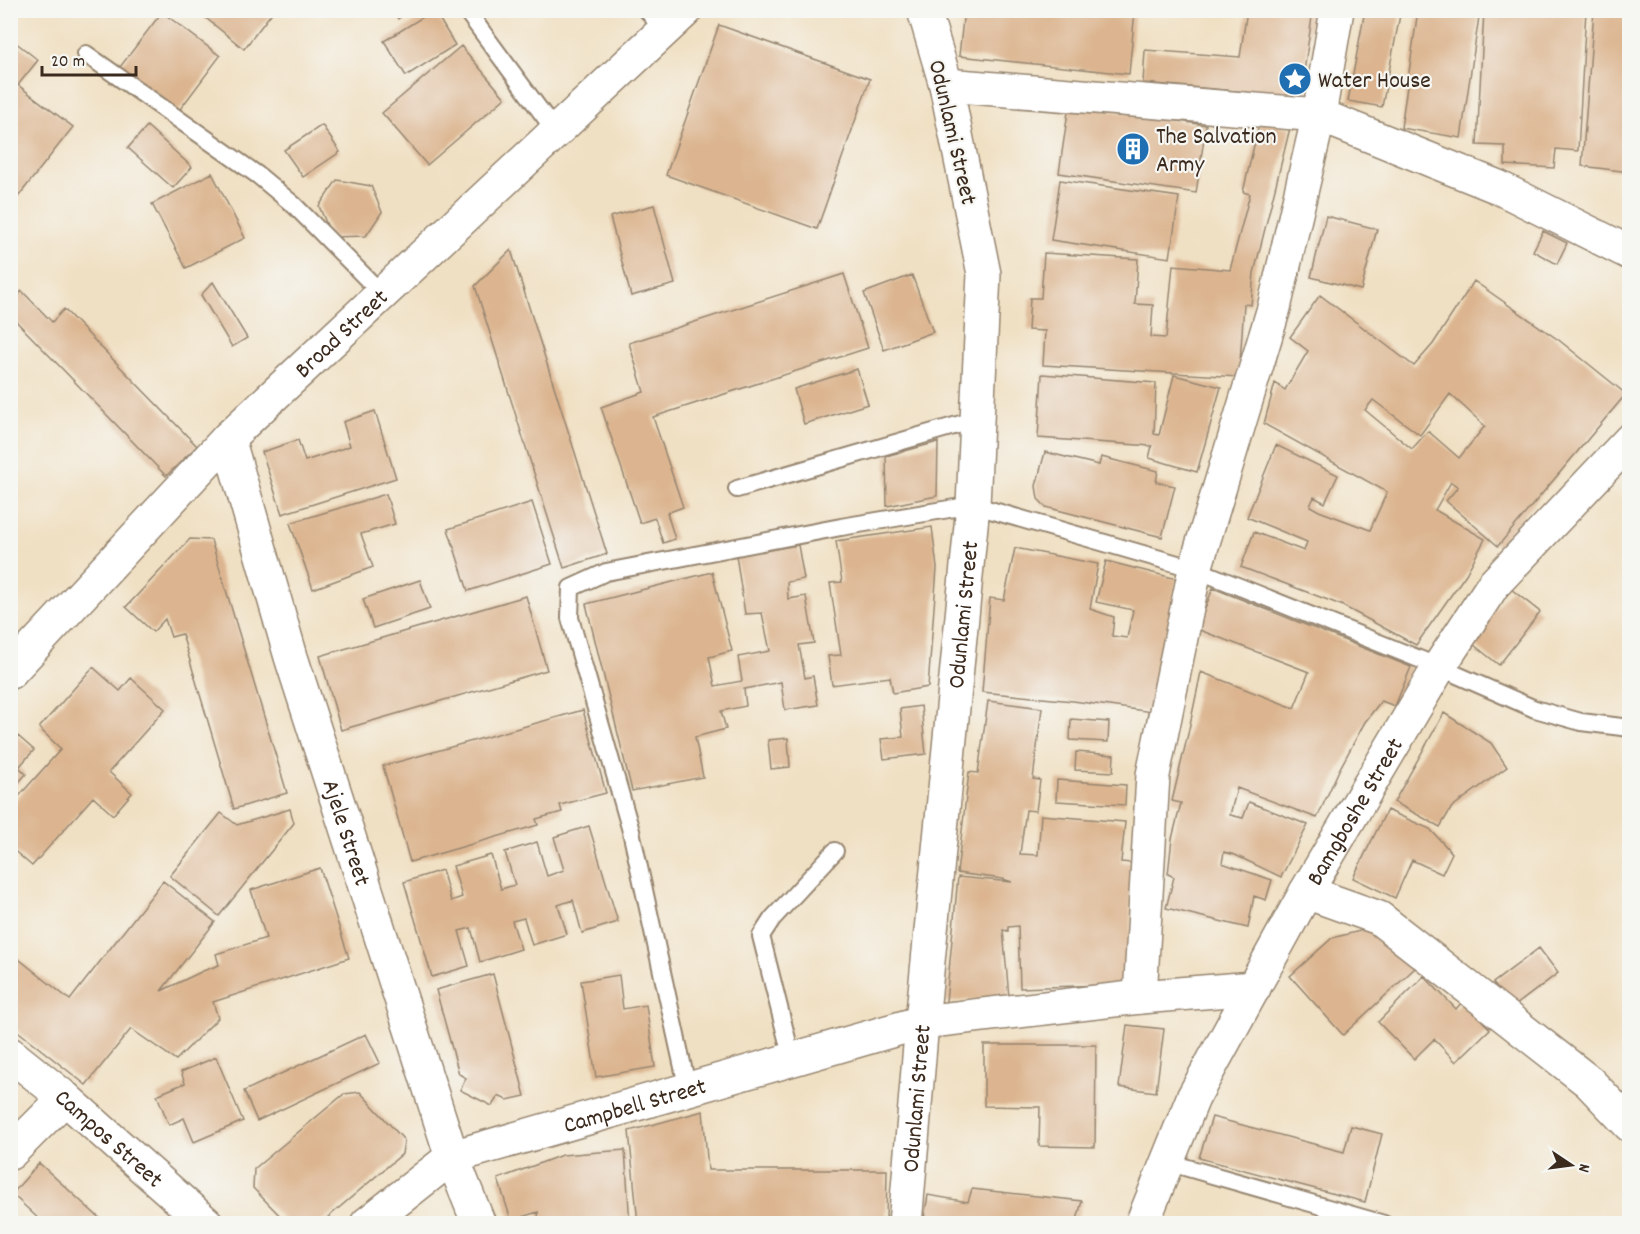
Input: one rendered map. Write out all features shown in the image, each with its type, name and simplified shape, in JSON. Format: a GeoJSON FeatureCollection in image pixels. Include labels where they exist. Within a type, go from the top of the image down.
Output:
{"type":"FeatureCollection","features":[{"type":"Feature","properties":{"kind":"street","name":"Odunlami Street"},"geometry":{"type":"LineString","coordinates":[[905,1224],[922,1022],[973,505],[984,274],[946,85],[924,10]]}},
{"type":"Feature","properties":{"kind":"street"},"geometry":{"type":"LineString","coordinates":[[1140,997],[1153,775],[1195,569],[1274,308],[1319,115],[1337,10]]}},
{"type":"Feature","properties":{"kind":"street","name":"Broad Street"},"geometry":{"type":"LineString","coordinates":[[10,672],[228,438],[556,132],[666,17]]}},
{"type":"Feature","properties":{"kind":"street"},"geometry":{"type":"LineString","coordinates":[[946,85],[1319,115],[1498,187],[1629,253]]}},
{"type":"Feature","properties":{"kind":"street","name":"Ajele Street"},"geometry":{"type":"LineString","coordinates":[[228,438],[291,657],[452,1157],[479,1224]]}},
{"type":"Feature","properties":{"kind":"street","name":"Bamgboshe Street"},"geometry":{"type":"LineString","coordinates":[[1142,1224],[1193,1098],[1306,892],[1439,667],[1493,585],[1629,440]]}},
{"type":"Feature","properties":{"kind":"street"},"geometry":{"type":"LineString","coordinates":[[1306,892],[1379,918],[1589,1082],[1629,1125]]}},
{"type":"Feature","properties":{"kind":"street","name":"Campbell Street"},"geometry":{"type":"LineString","coordinates":[[367,1224],[452,1157],[922,1022],[1140,997],[1254,988]]}},
{"type":"Feature","properties":{"kind":"street","name":"Campos Street"},"geometry":{"type":"LineString","coordinates":[[10,1054],[65,1098],[207,1224]]}},
{"type":"Feature","properties":{"kind":"street"},"geometry":{"type":"LineString","coordinates":[[10,1153],[65,1098]]}},
{"type":"Feature","properties":{"kind":"lane"},"geometry":{"type":"LineString","coordinates":[[466,10],[556,132]]}},
{"type":"Feature","properties":{"kind":"lane"},"geometry":{"type":"LineString","coordinates":[[86,54],[259,176],[295,206],[382,294]]}},
{"type":"Feature","properties":{"kind":"lane"},"geometry":{"type":"LineString","coordinates":[[737,489],[978,419]]}},
{"type":"Feature","properties":{"kind":"lane"},"geometry":{"type":"LineString","coordinates":[[688,1090],[632,831],[570,618],[571,588],[606,572],[841,527],[973,505],[1195,569],[1439,667],[1535,709],[1581,722],[1629,728]]}},
{"type":"Feature","properties":{"kind":"lane"},"geometry":{"type":"LineString","coordinates":[[792,1059],[761,936],[772,919],[835,852]]}},
{"type":"Feature","properties":{"kind":"lane"},"geometry":{"type":"LineString","coordinates":[[1167,1162],[1384,1224]]}},
{"type":"Feature","properties":{"kind":"building"},"geometry":{"type":"Polygon","coordinates":[[[196,10],[274,10],[244,49],[196,10]]]}},
{"type":"Feature","properties":{"kind":"building"},"geometry":{"type":"Polygon","coordinates":[[[392,10],[410,10],[398,19],[392,10]]]}},
{"type":"Feature","properties":{"kind":"building"},"geometry":{"type":"Polygon","coordinates":[[[434,10],[455,45],[406,76],[384,41],[434,10]]]}},
{"type":"Feature","properties":{"kind":"building"},"geometry":{"type":"Polygon","coordinates":[[[964,10],[1135,10],[1129,74],[959,56],[964,10]]]}},
{"type":"Feature","properties":{"kind":"building"},"geometry":{"type":"Polygon","coordinates":[[[1247,10],[1313,10],[1300,99],[1143,83],[1145,50],[1240,57],[1247,10]]]}},
{"type":"Feature","properties":{"kind":"building"},"geometry":{"type":"Polygon","coordinates":[[[1365,10],[1401,10],[1382,107],[1348,101],[1365,10]]]}},
{"type":"Feature","properties":{"kind":"building"},"geometry":{"type":"Polygon","coordinates":[[[1418,10],[1480,10],[1461,138],[1401,128],[1418,10]]]}},
{"type":"Feature","properties":{"kind":"building"},"geometry":{"type":"Polygon","coordinates":[[[1484,10],[1586,10],[1578,151],[1556,149],[1554,168],[1505,165],[1505,146],[1477,145],[1484,10]]]}},
{"type":"Feature","properties":{"kind":"building"},"geometry":{"type":"Polygon","coordinates":[[[1594,10],[1629,10],[1629,172],[1582,166],[1594,10]]]}},
{"type":"Feature","properties":{"kind":"building"},"geometry":{"type":"Polygon","coordinates":[[[162,12],[220,56],[178,112],[120,67],[162,12]]]}},
{"type":"Feature","properties":{"kind":"building"},"geometry":{"type":"Polygon","coordinates":[[[719,25],[870,79],[817,229],[666,175],[719,25]]]}},
{"type":"Feature","properties":{"kind":"building"},"geometry":{"type":"Polygon","coordinates":[[[10,38],[38,60],[18,85],[73,127],[10,207],[10,38]]]}},
{"type":"Feature","properties":{"kind":"building"},"geometry":{"type":"Polygon","coordinates":[[[461,46],[505,98],[427,165],[382,113],[461,46]]]}},
{"type":"Feature","properties":{"kind":"building","name":"The Salvation Army"},"geometry":{"type":"Polygon","coordinates":[[[1069,105],[1206,125],[1196,193],[1059,173],[1069,105]]]}},
{"type":"Feature","properties":{"kind":"building"},"geometry":{"type":"Polygon","coordinates":[[[1260,120],[1290,128],[1254,273],[1251,305],[1244,304],[1239,377],[1043,365],[1045,331],[1028,330],[1030,298],[1041,298],[1044,253],[1138,259],[1135,304],[1153,305],[1151,337],[1166,338],[1173,265],[1230,270],[1250,194],[1243,192],[1260,120]]]}},
{"type":"Feature","properties":{"kind":"building"},"geometry":{"type":"Polygon","coordinates":[[[322,125],[340,152],[303,177],[284,150],[322,125]]]}},
{"type":"Feature","properties":{"kind":"building"},"geometry":{"type":"Polygon","coordinates":[[[147,126],[192,167],[173,188],[128,148],[147,126]]]}},
{"type":"Feature","properties":{"kind":"building"},"geometry":{"type":"Polygon","coordinates":[[[212,173],[245,238],[186,268],[152,204],[212,173]]]}},
{"type":"Feature","properties":{"kind":"building"},"geometry":{"type":"Polygon","coordinates":[[[337,180],[371,186],[382,212],[366,236],[332,237],[319,206],[337,180]]]}},
{"type":"Feature","properties":{"kind":"building"},"geometry":{"type":"Polygon","coordinates":[[[1060,180],[1179,197],[1170,258],[1051,240],[1060,180]]]}},
{"type":"Feature","properties":{"kind":"building"},"geometry":{"type":"Polygon","coordinates":[[[654,205],[675,284],[631,296],[610,217],[654,205]]]}},
{"type":"Feature","properties":{"kind":"building"},"geometry":{"type":"Polygon","coordinates":[[[1326,216],[1377,229],[1361,290],[1311,277],[1326,216]]]}},
{"type":"Feature","properties":{"kind":"building"},"geometry":{"type":"Polygon","coordinates":[[[1543,231],[1567,243],[1557,264],[1533,251],[1543,231]]]}},
{"type":"Feature","properties":{"kind":"building"},"geometry":{"type":"Polygon","coordinates":[[[511,250],[607,554],[564,568],[475,286],[511,250]]]}},
{"type":"Feature","properties":{"kind":"building"},"geometry":{"type":"Polygon","coordinates":[[[844,274],[868,348],[653,417],[683,507],[667,513],[675,539],[663,543],[655,518],[640,523],[601,407],[644,392],[629,343],[844,274]]]}},
{"type":"Feature","properties":{"kind":"building"},"geometry":{"type":"Polygon","coordinates":[[[912,275],[933,332],[884,350],[864,293],[912,275]]]}},
{"type":"Feature","properties":{"kind":"building"},"geometry":{"type":"Polygon","coordinates":[[[1474,281],[1560,341],[1626,394],[1498,546],[1446,501],[1458,487],[1451,482],[1435,510],[1485,539],[1466,574],[1416,645],[1341,605],[1241,567],[1254,532],[1304,551],[1307,542],[1247,517],[1276,445],[1338,475],[1325,503],[1314,497],[1310,506],[1319,511],[1370,530],[1387,492],[1264,424],[1275,383],[1285,390],[1308,351],[1290,337],[1320,295],[1414,366],[1433,344],[1474,281]],[[1450,394],[1420,435],[1373,400],[1365,410],[1412,449],[1428,431],[1459,458],[1485,426],[1450,394]]]}},
{"type":"Feature","properties":{"kind":"building"},"geometry":{"type":"Polygon","coordinates":[[[213,282],[247,338],[232,347],[201,295],[213,282]]]}},
{"type":"Feature","properties":{"kind":"building"},"geometry":{"type":"Polygon","coordinates":[[[22,291],[52,322],[64,309],[197,446],[166,476],[10,315],[10,302],[22,291]]]}},
{"type":"Feature","properties":{"kind":"building"},"geometry":{"type":"Polygon","coordinates":[[[857,369],[868,404],[804,424],[794,389],[857,369]]]}},
{"type":"Feature","properties":{"kind":"building"},"geometry":{"type":"Polygon","coordinates":[[[1042,374],[1156,383],[1154,434],[1159,435],[1174,375],[1221,387],[1197,472],[1149,458],[1152,446],[1038,438],[1042,374]]]}},
{"type":"Feature","properties":{"kind":"building"},"geometry":{"type":"Polygon","coordinates":[[[375,411],[396,478],[282,514],[262,452],[298,440],[305,461],[350,446],[343,422],[375,411]]]}},
{"type":"Feature","properties":{"kind":"building"},"geometry":{"type":"Polygon","coordinates":[[[938,442],[937,496],[887,506],[886,456],[938,442]]]}},
{"type":"Feature","properties":{"kind":"building"},"geometry":{"type":"Polygon","coordinates":[[[1045,452],[1099,465],[1101,457],[1158,471],[1156,482],[1175,486],[1162,537],[1046,507],[1038,499],[1036,486],[1045,452]]]}},
{"type":"Feature","properties":{"kind":"building"},"geometry":{"type":"Polygon","coordinates":[[[386,494],[395,524],[361,534],[373,567],[313,589],[290,523],[386,494]]]}},
{"type":"Feature","properties":{"kind":"building"},"geometry":{"type":"Polygon","coordinates":[[[532,502],[552,564],[468,591],[448,529],[532,502]]]}},
{"type":"Feature","properties":{"kind":"building"},"geometry":{"type":"Polygon","coordinates":[[[932,527],[937,568],[928,687],[893,693],[890,677],[832,685],[828,656],[841,655],[830,583],[842,582],[836,541],[932,527]]]}},
{"type":"Feature","properties":{"kind":"building"},"geometry":{"type":"Polygon","coordinates":[[[190,539],[211,540],[287,793],[234,809],[182,634],[171,637],[165,619],[153,632],[126,607],[190,539]]]}},
{"type":"Feature","properties":{"kind":"building"},"geometry":{"type":"Polygon","coordinates":[[[798,545],[804,579],[787,582],[788,599],[806,596],[814,643],[799,645],[805,678],[813,676],[818,705],[785,710],[781,682],[744,689],[746,706],[721,711],[726,729],[695,737],[703,777],[632,791],[586,604],[712,572],[732,651],[709,657],[715,686],[742,681],[738,657],[770,651],[762,613],[745,614],[736,555],[798,545]]]}},
{"type":"Feature","properties":{"kind":"building"},"geometry":{"type":"Polygon","coordinates":[[[1015,548],[1098,564],[1090,609],[1114,617],[1112,636],[1127,638],[1133,610],[1096,602],[1106,561],[1177,579],[1152,712],[982,692],[990,598],[1004,600],[1015,548]]]}},
{"type":"Feature","properties":{"kind":"building"},"geometry":{"type":"Polygon","coordinates":[[[420,580],[430,609],[373,628],[363,599],[420,580]]]}},
{"type":"Feature","properties":{"kind":"building"},"geometry":{"type":"Polygon","coordinates":[[[1213,588],[1411,667],[1395,706],[1381,701],[1365,722],[1317,818],[1237,788],[1230,815],[1243,818],[1249,802],[1308,825],[1281,877],[1224,852],[1222,863],[1272,880],[1266,900],[1254,896],[1248,928],[1166,908],[1174,877],[1168,874],[1172,839],[1181,803],[1172,801],[1201,672],[1294,708],[1309,672],[1197,629],[1213,588]]]}},
{"type":"Feature","properties":{"kind":"building"},"geometry":{"type":"Polygon","coordinates":[[[1511,589],[1540,612],[1499,665],[1469,641],[1511,589]]]}},
{"type":"Feature","properties":{"kind":"building"},"geometry":{"type":"Polygon","coordinates":[[[526,596],[547,670],[341,730],[320,656],[526,596]]]}},
{"type":"Feature","properties":{"kind":"building"},"geometry":{"type":"Polygon","coordinates":[[[93,667],[120,691],[131,678],[165,709],[109,772],[132,793],[113,815],[93,797],[32,866],[10,847],[10,806],[61,749],[39,728],[93,667]]]}},
{"type":"Feature","properties":{"kind":"building"},"geometry":{"type":"Polygon","coordinates":[[[988,701],[1042,708],[1033,779],[1040,780],[1036,811],[1026,810],[1020,854],[1038,855],[1041,815],[1125,822],[1121,862],[1131,863],[1130,984],[1020,988],[1018,926],[1008,927],[1008,931],[1003,930],[1009,997],[946,1002],[958,877],[1012,882],[957,873],[969,772],[978,773],[988,701]]]}},
{"type":"Feature","properties":{"kind":"building"},"geometry":{"type":"Polygon","coordinates":[[[921,706],[926,754],[884,759],[881,739],[903,737],[900,709],[921,706]]]}},
{"type":"Feature","properties":{"kind":"building"},"geometry":{"type":"Polygon","coordinates":[[[583,710],[606,793],[560,805],[562,812],[536,819],[538,825],[410,862],[383,766],[583,710]]]}},
{"type":"Feature","properties":{"kind":"building"},"geometry":{"type":"Polygon","coordinates":[[[1444,713],[1491,743],[1507,767],[1452,807],[1440,827],[1394,802],[1444,713]]]}},
{"type":"Feature","properties":{"kind":"building"},"geometry":{"type":"Polygon","coordinates":[[[1071,719],[1109,722],[1108,742],[1070,740],[1071,719]]]}},
{"type":"Feature","properties":{"kind":"building"},"geometry":{"type":"Polygon","coordinates":[[[18,736],[34,750],[19,767],[26,774],[12,790],[10,745],[18,736]]]}},
{"type":"Feature","properties":{"kind":"building"},"geometry":{"type":"Polygon","coordinates":[[[788,738],[790,767],[771,769],[768,740],[788,738]]]}},
{"type":"Feature","properties":{"kind":"building"},"geometry":{"type":"Polygon","coordinates":[[[1076,752],[1114,755],[1113,772],[1075,770],[1076,752]]]}},
{"type":"Feature","properties":{"kind":"building"},"geometry":{"type":"Polygon","coordinates":[[[1057,780],[1126,785],[1125,805],[1056,801],[1057,780]]]}},
{"type":"Feature","properties":{"kind":"building"},"geometry":{"type":"Polygon","coordinates":[[[290,809],[294,823],[219,916],[170,876],[221,813],[237,825],[290,809]]]}},
{"type":"Feature","properties":{"kind":"building"},"geometry":{"type":"Polygon","coordinates":[[[1387,810],[1430,829],[1452,853],[1442,874],[1412,860],[1395,898],[1353,878],[1387,810]]]}},
{"type":"Feature","properties":{"kind":"building"},"geometry":{"type":"Polygon","coordinates":[[[589,826],[618,922],[582,933],[573,900],[558,905],[567,934],[532,945],[524,918],[512,921],[521,949],[480,962],[471,928],[459,931],[469,966],[432,977],[404,882],[442,870],[451,901],[462,897],[453,866],[491,855],[501,889],[515,885],[505,852],[537,842],[547,876],[564,870],[554,837],[589,826]]]}},
{"type":"Feature","properties":{"kind":"building"},"geometry":{"type":"Polygon","coordinates":[[[320,868],[349,958],[213,1002],[218,1018],[176,1060],[131,1029],[86,1085],[10,1025],[10,952],[70,1000],[163,881],[215,922],[161,991],[219,965],[216,954],[266,938],[251,890],[320,868]]]}},
{"type":"Feature","properties":{"kind":"building"},"geometry":{"type":"Polygon","coordinates":[[[1372,928],[1415,968],[1343,1035],[1290,976],[1332,938],[1372,928]]]}},
{"type":"Feature","properties":{"kind":"building"},"geometry":{"type":"Polygon","coordinates":[[[1539,948],[1558,973],[1512,1008],[1493,983],[1539,948]]]}},
{"type":"Feature","properties":{"kind":"building"},"geometry":{"type":"Polygon","coordinates":[[[493,974],[525,1096],[507,1100],[498,1096],[492,1106],[460,1090],[466,1078],[459,1074],[436,990],[493,974]]]}},
{"type":"Feature","properties":{"kind":"building"},"geometry":{"type":"Polygon","coordinates":[[[619,975],[623,1009],[646,1005],[655,1067],[596,1077],[581,981],[619,975]]]}},
{"type":"Feature","properties":{"kind":"building"},"geometry":{"type":"Polygon","coordinates":[[[1424,976],[1456,1009],[1463,1001],[1490,1029],[1456,1062],[1434,1039],[1414,1059],[1378,1022],[1424,976]]]}},
{"type":"Feature","properties":{"kind":"building"},"geometry":{"type":"Polygon","coordinates":[[[1127,1025],[1164,1029],[1156,1092],[1119,1087],[1127,1025]]]}},
{"type":"Feature","properties":{"kind":"building"},"geometry":{"type":"Polygon","coordinates":[[[366,1034],[380,1063],[257,1121],[244,1091],[366,1034]]]}},
{"type":"Feature","properties":{"kind":"building"},"geometry":{"type":"Polygon","coordinates":[[[984,1045],[1096,1045],[1095,1147],[1039,1146],[1040,1107],[984,1106],[984,1045]]]}},
{"type":"Feature","properties":{"kind":"building"},"geometry":{"type":"Polygon","coordinates":[[[216,1057],[243,1121],[194,1142],[184,1118],[169,1125],[157,1095],[185,1083],[181,1072],[216,1057]]]}},
{"type":"Feature","properties":{"kind":"building"},"geometry":{"type":"Polygon","coordinates":[[[360,1092],[404,1140],[402,1154],[320,1224],[288,1224],[253,1188],[254,1169],[344,1094],[360,1092]]]}},
{"type":"Feature","properties":{"kind":"building"},"geometry":{"type":"Polygon","coordinates":[[[703,1111],[708,1170],[887,1170],[886,1224],[638,1224],[629,1131],[703,1111]]]}},
{"type":"Feature","properties":{"kind":"building"},"geometry":{"type":"Polygon","coordinates":[[[1212,1117],[1344,1152],[1351,1126],[1382,1134],[1365,1202],[1199,1158],[1212,1117]]]}},
{"type":"Feature","properties":{"kind":"building"},"geometry":{"type":"Polygon","coordinates":[[[625,1150],[630,1224],[539,1224],[538,1212],[511,1220],[498,1179],[562,1155],[625,1150]]]}},
{"type":"Feature","properties":{"kind":"building"},"geometry":{"type":"Polygon","coordinates":[[[39,1163],[106,1224],[39,1224],[41,1221],[12,1194],[39,1163]]]}},
{"type":"Feature","properties":{"kind":"building"},"geometry":{"type":"Polygon","coordinates":[[[972,1189],[1082,1201],[1076,1224],[923,1224],[928,1195],[968,1202],[972,1189]]]}},
{"type":"Feature","properties":{"kind":"place","name":"Water House"},"geometry":{"type":"Point","coordinates":[1295,79]}},
{"type":"Feature","properties":{"kind":"place","name":"The Salvation Army"},"geometry":{"type":"Point","coordinates":[1133,149]}}]}
